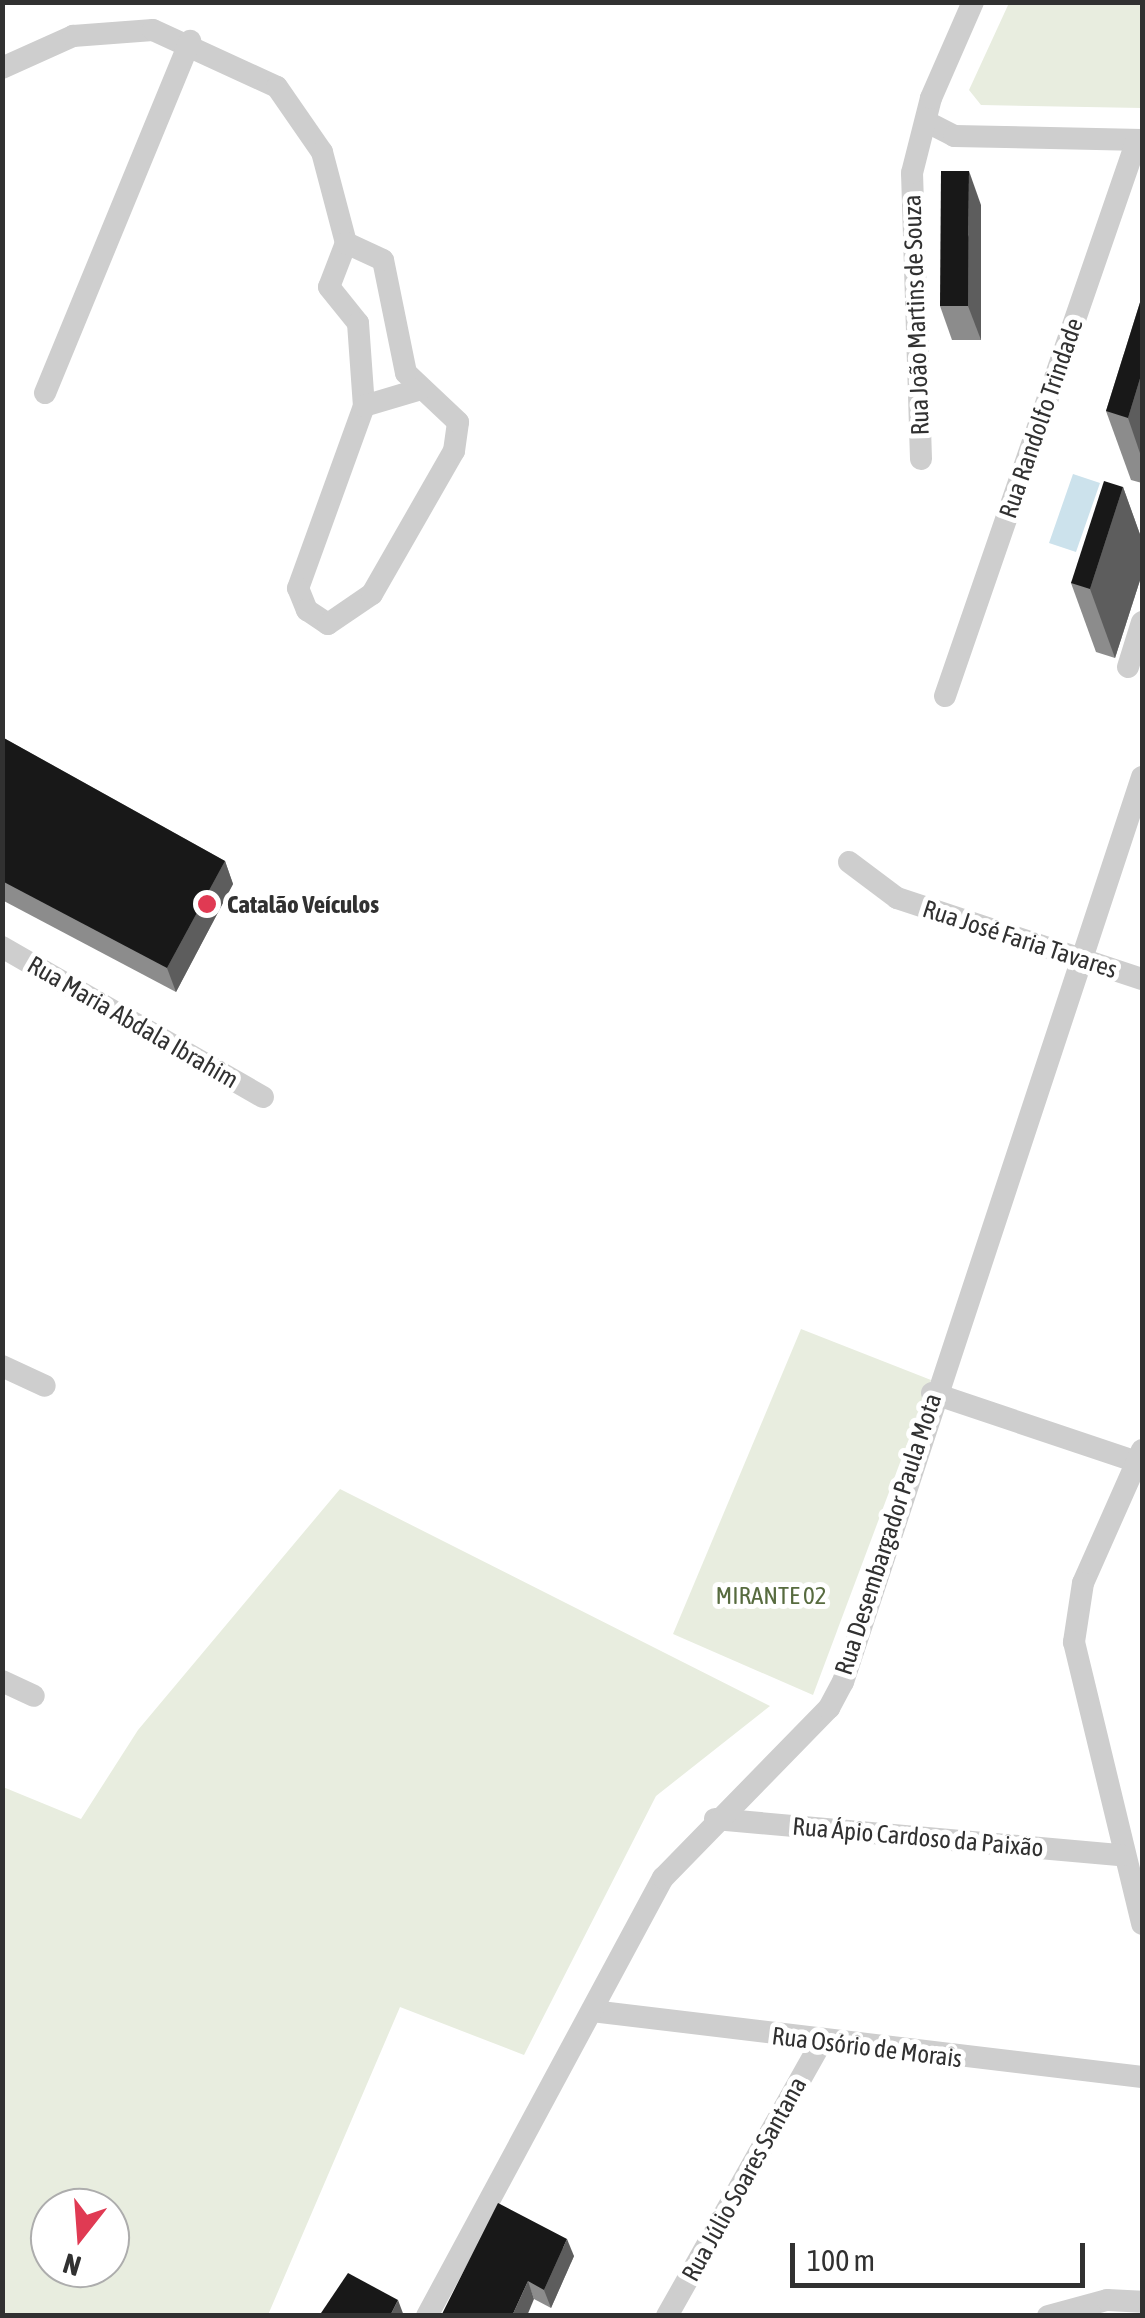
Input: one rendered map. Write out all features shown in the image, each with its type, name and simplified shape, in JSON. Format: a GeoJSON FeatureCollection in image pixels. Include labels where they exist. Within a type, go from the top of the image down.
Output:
{"type":"FeatureCollection","features":[{"type":"Feature","properties":{"kind":"street","name":"Rua João Martins de Souza"},"geometry":{"type":"LineString","coordinates":[[921,460],[911,198],[930,123],[973,2]]}},
{"type":"Feature","properties":{"kind":"street"},"geometry":{"type":"LineString","coordinates":[[2,68],[73,36],[118,27],[190,40],[277,88],[322,152],[346,243],[329,287],[358,323],[364,406],[298,588],[307,610],[328,624],[372,594],[454,451],[458,422],[442,398],[421,389],[406,373],[389,314],[382,260],[346,243]]}},
{"type":"Feature","properties":{"kind":"street"},"geometry":{"type":"LineString","coordinates":[[45,393],[190,40]]}},
{"type":"Feature","properties":{"kind":"street"},"geometry":{"type":"LineString","coordinates":[[930,123],[954,136],[1140,140]]}},
{"type":"Feature","properties":{"kind":"street","name":"Rua Randolfo Trindade"},"geometry":{"type":"LineString","coordinates":[[945,696],[1140,140]]}},
{"type":"Feature","properties":{"kind":"street"},"geometry":{"type":"LineString","coordinates":[[358,323],[389,314]]}},
{"type":"Feature","properties":{"kind":"street"},"geometry":{"type":"LineString","coordinates":[[364,406],[421,389]]}},
{"type":"Feature","properties":{"kind":"street"},"geometry":{"type":"LineString","coordinates":[[1128,667],[1142,622]]}},
{"type":"Feature","properties":{"kind":"street","name":"Rua Desembargador Paula Mota"},"geometry":{"type":"LineString","coordinates":[[427,2316],[663,1878],[716,1819],[829,1708],[843,1682],[932,1394],[1084,960],[1142,776]]}},
{"type":"Feature","properties":{"kind":"street","name":"Rua José Faria Tavares"},"geometry":{"type":"LineString","coordinates":[[849,862],[898,898],[1142,979]]}},
{"type":"Feature","properties":{"kind":"street","name":"Rua Maria Abdala Ibrahim"},"geometry":{"type":"LineString","coordinates":[[2,947],[263,1097]]}},
{"type":"Feature","properties":{"kind":"street"},"geometry":{"type":"LineString","coordinates":[[2,1366],[45,1386]]}},
{"type":"Feature","properties":{"kind":"street"},"geometry":{"type":"LineString","coordinates":[[932,1394],[1140,1456],[1083,1583],[1074,1642],[1121,1855],[1142,1924]]}},
{"type":"Feature","properties":{"kind":"street"},"geometry":{"type":"LineString","coordinates":[[2,1681],[34,1696]]}},
{"type":"Feature","properties":{"kind":"street","name":"Rua Ápio Cardoso da Paixão"},"geometry":{"type":"LineString","coordinates":[[716,1819],[1121,1855]]}},
{"type":"Feature","properties":{"kind":"street","name":"Rua Osório de Morais"},"geometry":{"type":"LineString","coordinates":[[592,2011],[821,2043],[1142,2077]]}},
{"type":"Feature","properties":{"kind":"street","name":"Rua Júlio Soares Santana"},"geometry":{"type":"LineString","coordinates":[[666,2316],[821,2043]]}},
{"type":"Feature","properties":{"kind":"street"},"geometry":{"type":"LineString","coordinates":[[1048,2316],[1142,2302]]}},
{"type":"Feature","properties":{"kind":"green space"},"geometry":{"type":"Polygon","coordinates":[[[1009,3],[1142,3],[1142,108],[981,105],[969,90],[1009,3]]]}},
{"type":"Feature","properties":{"kind":"green space","name":"MIRANTE 02"},"geometry":{"type":"Polygon","coordinates":[[[801,1329],[931,1380],[813,1695],[673,1634],[801,1329]]]}},
{"type":"Feature","properties":{"kind":"green space"},"geometry":{"type":"Polygon","coordinates":[[[340,1489],[770,1706],[656,1796],[524,2055],[400,2007],[268,2315],[3,2315],[3,1787],[81,1819],[138,1730],[340,1489]]]}},
{"type":"Feature","properties":{"kind":"water"},"geometry":{"type":"Polygon","coordinates":[[[1073,474],[1100,483],[1076,552],[1049,543],[1073,474]]]}},
{"type":"Feature","properties":{"kind":"building"},"geometry":{"type":"Polygon","coordinates":[[[941,171],[969,171],[968,306],[940,306],[941,171]]]}},
{"type":"Feature","properties":{"kind":"building"},"geometry":{"type":"Polygon","coordinates":[[[1142,296],[1142,372],[1128,418],[1106,411],[1142,296]]]}},
{"type":"Feature","properties":{"kind":"building"},"geometry":{"type":"Polygon","coordinates":[[[1104,481],[1123,487],[1090,589],[1071,583],[1104,481]]]}},
{"type":"Feature","properties":{"kind":"building"},"geometry":{"type":"Polygon","coordinates":[[[2,737],[225,861],[167,968],[2,881],[2,737]]]}},
{"type":"Feature","properties":{"kind":"building"},"geometry":{"type":"Polygon","coordinates":[[[498,2203],[567,2239],[544,2290],[528,2281],[512,2316],[441,2316],[498,2203]]]}},
{"type":"Feature","properties":{"kind":"building"},"geometry":{"type":"Polygon","coordinates":[[[348,2273],[398,2300],[390,2316],[319,2316],[348,2273]]]}},
{"type":"Feature","properties":{"kind":"place","name":"Catalão Veículos"},"geometry":{"type":"Point","coordinates":[207,904]}}]}
